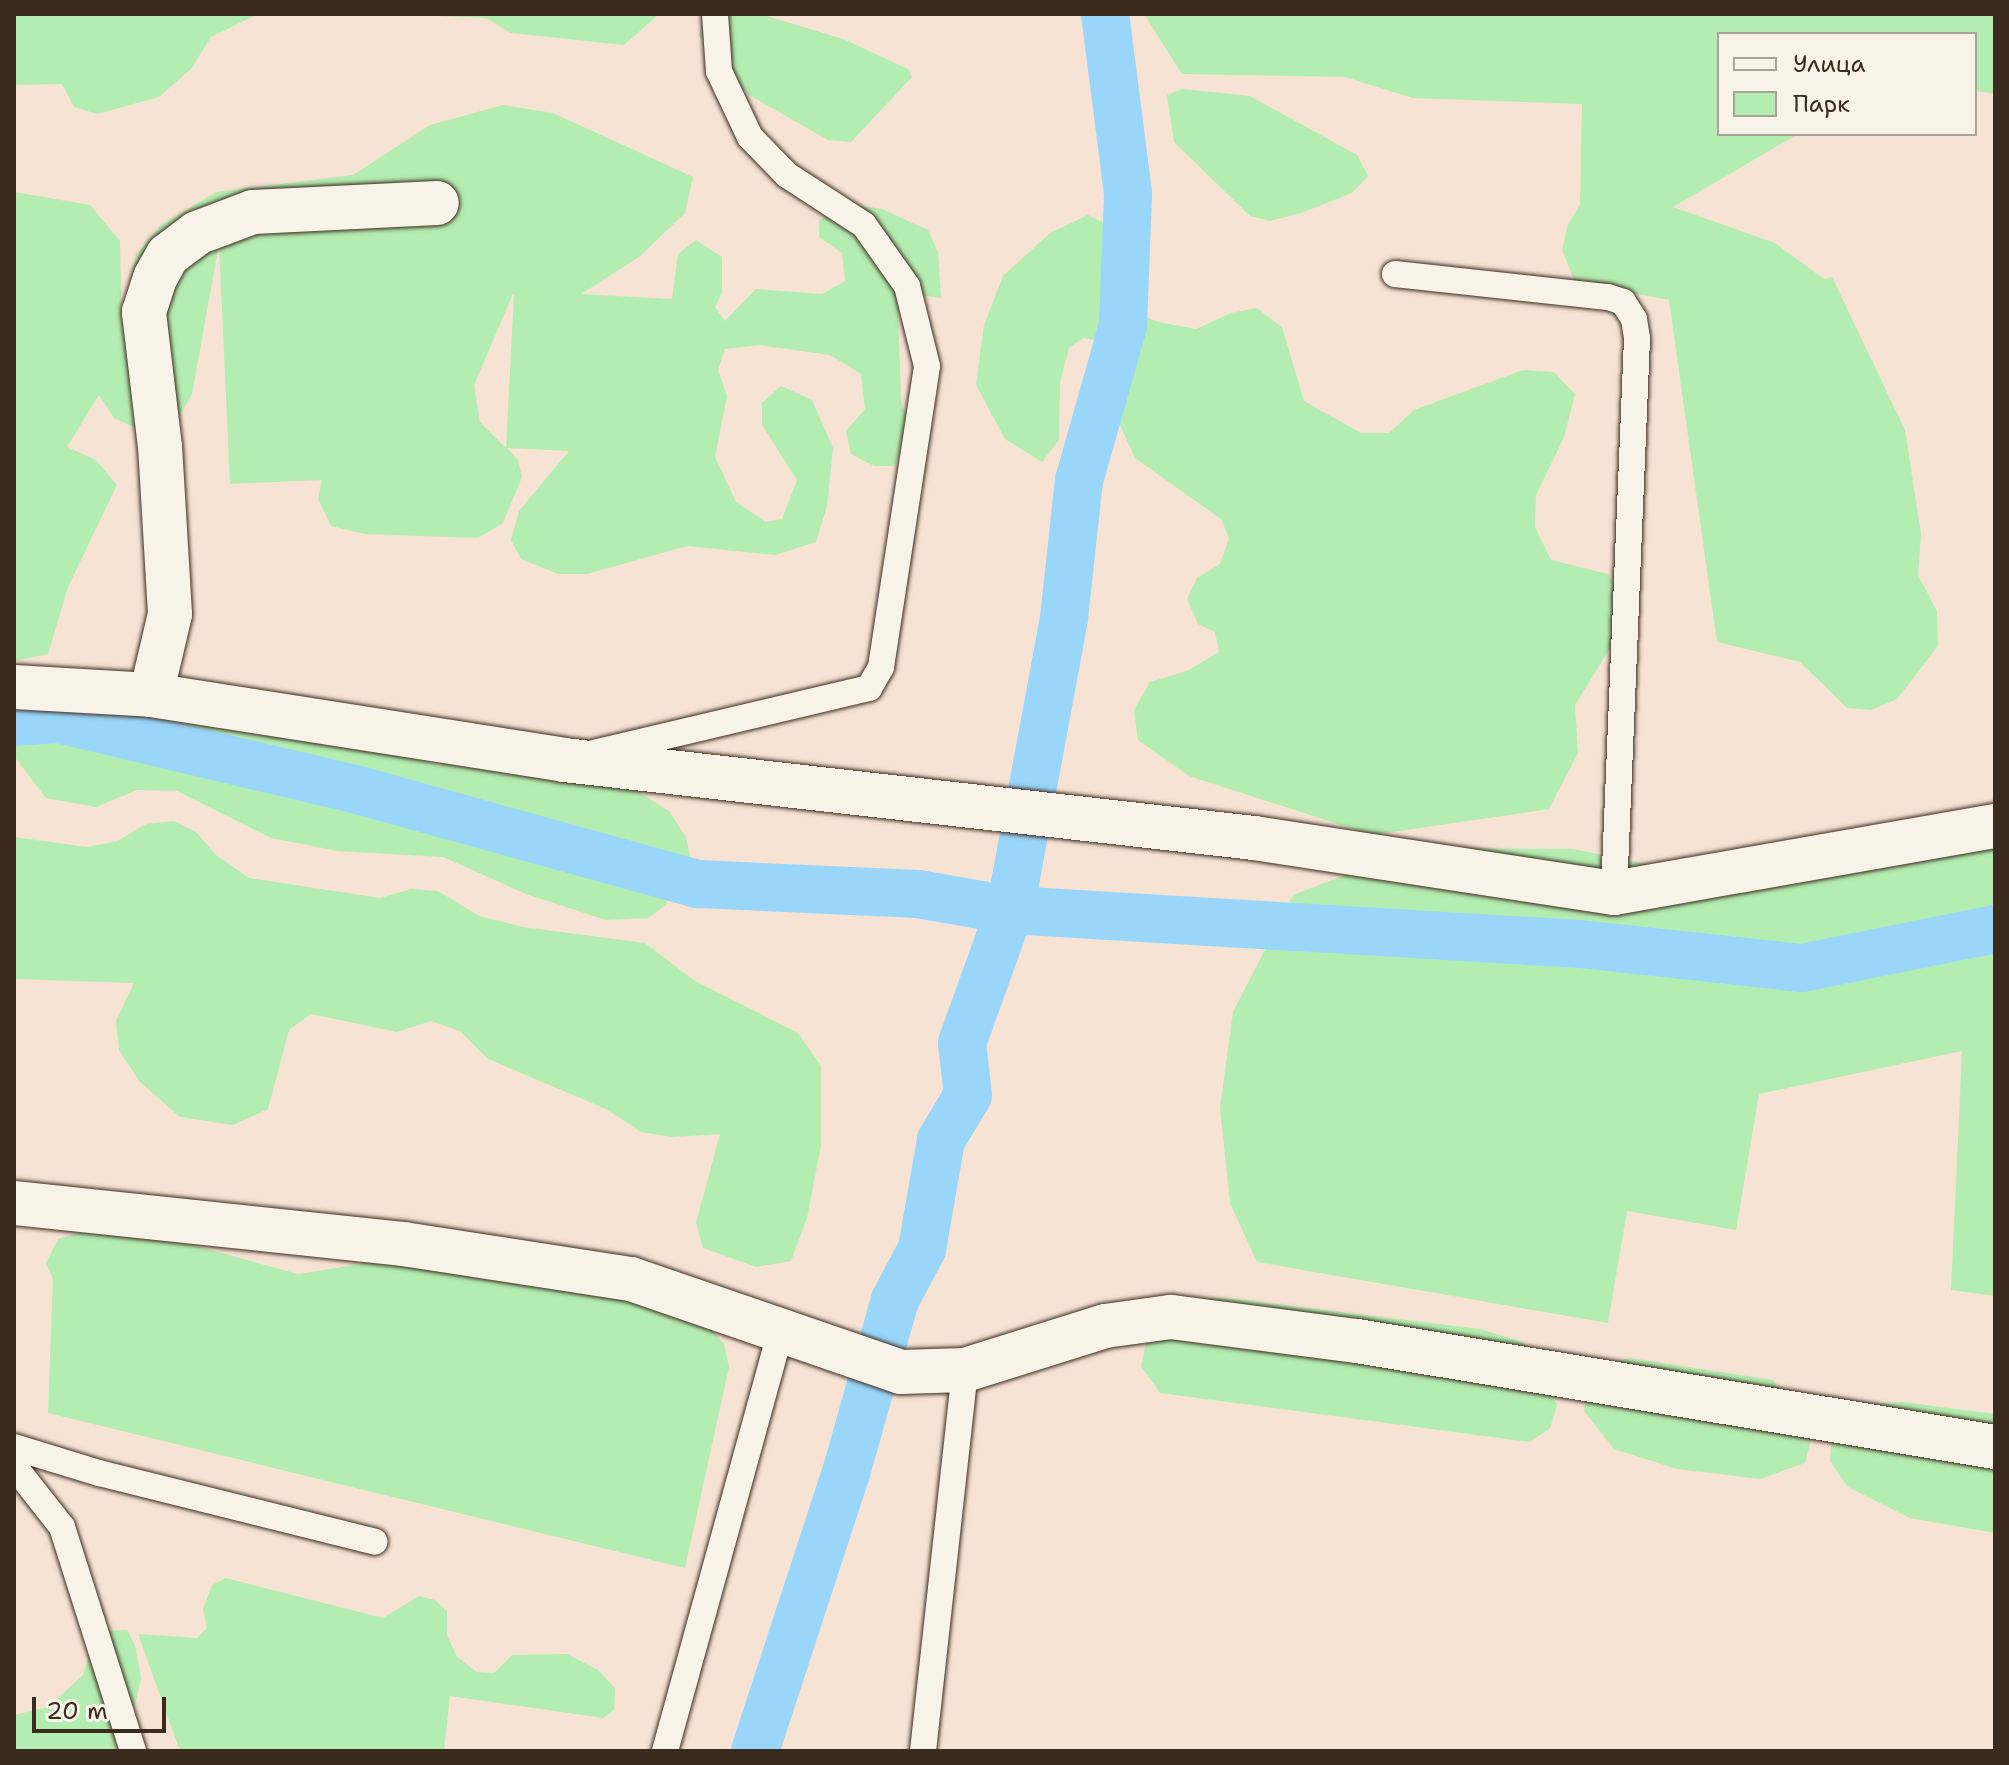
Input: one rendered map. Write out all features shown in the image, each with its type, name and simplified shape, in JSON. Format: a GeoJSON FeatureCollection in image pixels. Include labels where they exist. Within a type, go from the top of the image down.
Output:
{"type":"FeatureCollection","features":[{"type":"Feature","properties":{"kind":"street"},"geometry":{"type":"LineString","coordinates":[[151,695],[170,614],[160,447],[144,312],[155,278],[168,255],[197,233],[253,212],[437,203]]}},
{"type":"Feature","properties":{"kind":"street"},"geometry":{"type":"LineString","coordinates":[[14,687],[151,695],[564,760],[1020,814],[1254,838],[1614,893],[1995,826]]}},
{"type":"Feature","properties":{"kind":"street"},"geometry":{"type":"LineString","coordinates":[[14,1203],[404,1244],[631,1279],[842,1356],[901,1372],[965,1370],[1105,1326],[1171,1317],[1357,1341],[1995,1447]]}},
{"type":"Feature","properties":{"kind":"lane"},"geometry":{"type":"LineString","coordinates":[[564,760],[869,688],[881,667],[927,366],[907,286],[864,225],[787,175],[750,137],[719,71],[715,14]]}},
{"type":"Feature","properties":{"kind":"lane"},"geometry":{"type":"LineString","coordinates":[[1395,274],[1608,297],[1623,302],[1634,319],[1637,339],[1614,893]]}},
{"type":"Feature","properties":{"kind":"lane"},"geometry":{"type":"LineString","coordinates":[[665,1751],[780,1334]]}},
{"type":"Feature","properties":{"kind":"lane"},"geometry":{"type":"LineString","coordinates":[[923,1751],[965,1370]]}},
{"type":"Feature","properties":{"kind":"lane"},"geometry":{"type":"LineString","coordinates":[[14,1447],[375,1542]]}},
{"type":"Feature","properties":{"kind":"lane"},"geometry":{"type":"LineString","coordinates":[[14,1466],[62,1527],[133,1751]]}},
{"type":"Feature","properties":{"kind":"green space"},"geometry":{"type":"Polygon","coordinates":[[[14,14],[258,14],[211,37],[191,69],[159,97],[97,114],[74,107],[62,84],[14,85],[14,14]]]}},
{"type":"Feature","properties":{"kind":"green space"},"geometry":{"type":"Polygon","coordinates":[[[391,14],[659,14],[624,45],[511,33],[486,18],[391,14]]]}},
{"type":"Feature","properties":{"kind":"green space"},"geometry":{"type":"Polygon","coordinates":[[[704,14],[760,14],[843,39],[908,69],[912,77],[851,142],[828,140],[749,95],[699,36],[704,14]]]}},
{"type":"Feature","properties":{"kind":"green space"},"geometry":{"type":"Polygon","coordinates":[[[1144,14],[1995,14],[1995,94],[1977,91],[1977,32],[1717,32],[1717,136],[1795,136],[1673,207],[1775,243],[1824,279],[1832,277],[1905,430],[1921,534],[1918,575],[1937,611],[1938,646],[1897,699],[1871,710],[1847,708],[1800,662],[1717,642],[1669,300],[1575,282],[1562,250],[1568,224],[1580,205],[1582,104],[1413,98],[1345,77],[1182,74],[1144,14]]]}},
{"type":"Feature","properties":{"kind":"green space"},"geometry":{"type":"Polygon","coordinates":[[[1182,89],[1250,96],[1357,155],[1368,176],[1352,193],[1301,213],[1270,221],[1250,216],[1174,142],[1167,95],[1182,89]]]}},
{"type":"Feature","properties":{"kind":"green space"},"geometry":{"type":"Polygon","coordinates":[[[503,105],[553,113],[693,177],[685,213],[639,257],[581,294],[672,299],[678,254],[696,240],[722,257],[722,293],[715,307],[725,321],[756,289],[822,294],[845,281],[842,253],[819,237],[819,221],[842,203],[882,209],[928,230],[938,252],[941,298],[919,295],[898,311],[901,400],[908,424],[895,466],[874,466],[851,454],[846,431],[865,409],[861,374],[830,355],[759,345],[725,349],[718,370],[727,396],[715,457],[736,502],[766,522],[782,519],[797,480],[762,425],[762,403],[781,386],[812,400],[833,448],[827,506],[816,542],[775,555],[687,546],[587,574],[558,574],[521,559],[511,540],[519,511],[569,451],[507,448],[518,460],[522,477],[503,523],[478,538],[365,534],[331,526],[318,499],[322,480],[230,484],[219,244],[192,394],[172,429],[144,432],[114,418],[99,395],[67,447],[96,460],[117,485],[68,587],[48,654],[14,661],[14,192],[90,205],[120,241],[122,325],[136,255],[161,225],[216,192],[353,175],[430,125],[503,105]],[[514,294],[474,385],[480,422],[506,448],[514,294]]]}},
{"type":"Feature","properties":{"kind":"green space"},"geometry":{"type":"Polygon","coordinates":[[[1088,215],[1106,224],[1101,290],[1111,302],[1158,322],[1196,329],[1231,313],[1257,308],[1282,327],[1304,401],[1361,433],[1389,433],[1414,410],[1523,370],[1554,372],[1575,394],[1564,437],[1536,495],[1535,527],[1551,560],[1608,574],[1618,590],[1615,640],[1575,705],[1578,753],[1549,809],[1372,835],[1189,776],[1138,740],[1134,710],[1150,682],[1187,671],[1219,652],[1215,632],[1198,624],[1187,599],[1197,578],[1220,564],[1229,538],[1221,519],[1135,458],[1116,416],[1123,368],[1104,342],[1083,338],[1069,348],[1060,382],[1059,440],[1042,462],[1005,439],[976,385],[984,325],[1003,276],[1050,233],[1088,215]]]}},
{"type":"Feature","properties":{"kind":"green space"},"geometry":{"type":"Polygon","coordinates":[[[171,673],[291,734],[328,746],[415,758],[441,766],[465,755],[622,782],[669,811],[686,837],[692,865],[664,906],[649,918],[606,920],[526,894],[443,857],[338,851],[271,838],[177,791],[137,790],[96,807],[46,798],[14,756],[14,739],[27,701],[171,673]]]}},
{"type":"Feature","properties":{"kind":"green space"},"geometry":{"type":"Polygon","coordinates":[[[1995,814],[1995,1296],[1951,1290],[1962,1051],[1759,1094],[1736,1230],[1627,1211],[1608,1323],[1257,1262],[1230,1203],[1220,1108],[1233,1012],[1293,895],[1416,848],[1573,849],[1686,872],[1995,814]]]}},
{"type":"Feature","properties":{"kind":"green space"},"geometry":{"type":"Polygon","coordinates":[[[174,821],[196,832],[216,855],[249,878],[380,898],[411,889],[438,891],[479,916],[523,927],[645,943],[695,981],[798,1033],[821,1066],[821,1145],[807,1218],[791,1261],[756,1267],[703,1248],[696,1223],[720,1134],[673,1137],[641,1132],[606,1109],[488,1059],[460,1031],[431,1021],[397,1032],[311,1014],[289,1030],[268,1109],[233,1125],[180,1117],[140,1082],[119,1050],[116,1021],[134,983],[14,979],[14,837],[87,847],[118,841],[146,824],[174,821]]]}},
{"type":"Feature","properties":{"kind":"green space"},"geometry":{"type":"Polygon","coordinates":[[[78,1233],[152,1234],[298,1274],[385,1260],[547,1278],[704,1321],[724,1344],[729,1367],[685,1568],[48,1413],[53,1279],[46,1263],[58,1239],[78,1233]]]}},
{"type":"Feature","properties":{"kind":"green space"},"geometry":{"type":"Polygon","coordinates":[[[1189,1298],[1226,1298],[1480,1329],[1523,1342],[1557,1405],[1550,1428],[1530,1442],[1160,1393],[1141,1366],[1147,1339],[1189,1298]]]}},
{"type":"Feature","properties":{"kind":"green space"},"geometry":{"type":"Polygon","coordinates":[[[1630,1358],[1773,1380],[1813,1432],[1805,1463],[1760,1479],[1677,1469],[1614,1449],[1584,1411],[1588,1383],[1609,1363],[1630,1358]]]}},
{"type":"Feature","properties":{"kind":"green space"},"geometry":{"type":"Polygon","coordinates":[[[1903,1402],[1995,1414],[1995,1533],[1910,1518],[1848,1487],[1830,1461],[1832,1426],[1868,1404],[1903,1402]]]}},
{"type":"Feature","properties":{"kind":"green space"},"geometry":{"type":"Polygon","coordinates":[[[226,1578],[383,1618],[419,1596],[435,1600],[447,1611],[447,1635],[457,1657],[477,1672],[494,1673],[512,1655],[567,1654],[598,1670],[615,1688],[614,1710],[603,1718],[450,1696],[444,1751],[180,1751],[138,1634],[197,1638],[207,1628],[203,1609],[212,1585],[226,1578]]]}},
{"type":"Feature","properties":{"kind":"green space"},"geometry":{"type":"Polygon","coordinates":[[[127,1630],[135,1645],[141,1678],[130,1729],[134,1751],[14,1751],[14,1715],[48,1707],[83,1675],[94,1640],[105,1631],[127,1630]]]}},
{"type":"Feature","properties":{"kind":"waterway"},"geometry":{"type":"LineString","coordinates":[[755,1751],[846,1473],[895,1300],[922,1249],[941,1140],[968,1095],[962,1043],[1010,910],[1064,618],[1079,481],[1123,326],[1128,193],[1105,14]]}},
{"type":"Feature","properties":{"kind":"waterway"},"geometry":{"type":"LineString","coordinates":[[14,722],[58,719],[351,788],[698,884],[918,894],[1010,910],[1580,944],[1802,968],[1995,929]]}}]}
